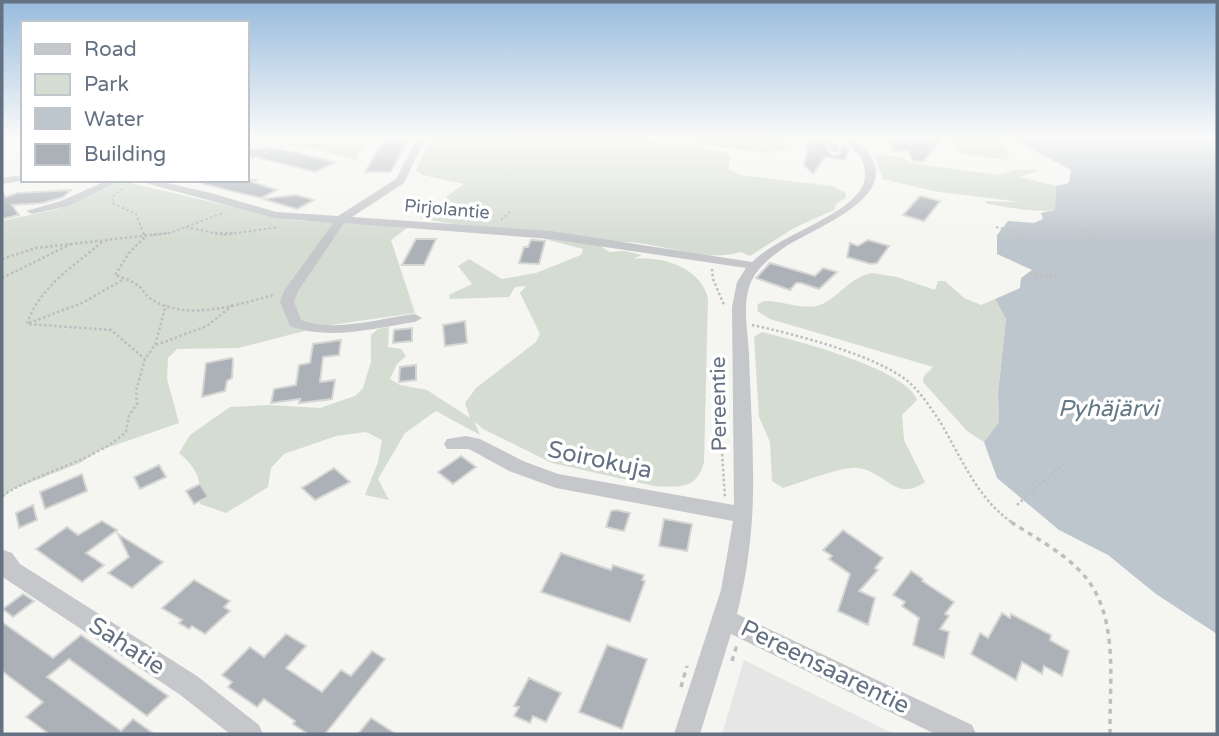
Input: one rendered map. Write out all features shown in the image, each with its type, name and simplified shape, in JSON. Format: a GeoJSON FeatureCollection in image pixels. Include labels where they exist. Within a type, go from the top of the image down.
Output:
{"type":"FeatureCollection","features":[{"type":"Feature","properties":{"kind":"street"},"geometry":{"type":"LineString","coordinates":[[405,172],[391,189],[341,219],[291,291],[287,307],[295,323],[303,327],[334,328],[415,318]]}},
{"type":"Feature","properties":{"kind":"street","name":"Pereentie"},"geometry":{"type":"LineString","coordinates":[[687,734],[693,680],[724,619],[737,567],[735,513],[743,285],[755,266],[787,241],[851,204],[866,191],[869,172]]}},
{"type":"Feature","properties":{"kind":"street","name":"Pirjolantie"},"geometry":{"type":"LineString","coordinates":[[148,182],[211,196],[261,212],[295,217],[551,235],[667,255],[755,266]]}},
{"type":"Feature","properties":{"kind":"street"},"geometry":{"type":"LineString","coordinates":[[32,211],[64,204],[122,183]]}},
{"type":"Feature","properties":{"kind":"street","name":"Soirokuja"},"geometry":{"type":"LineString","coordinates":[[453,444],[474,444],[516,466],[556,481],[735,513]]}},
{"type":"Feature","properties":{"kind":"street","name":"Sahatie"},"geometry":{"type":"LineString","coordinates":[[6,568],[188,685],[250,734]]}},
{"type":"Feature","properties":{"kind":"street","name":"Pereensaarentie"},"geometry":{"type":"LineString","coordinates":[[724,619],[963,734]]}},
{"type":"Feature","properties":{"kind":"path"},"geometry":{"type":"LineString","coordinates":[[122,183],[113,196],[112,203],[136,214],[145,237]]}},
{"type":"Feature","properties":{"kind":"path"},"geometry":{"type":"LineString","coordinates":[[2,259],[36,248],[145,237],[186,228],[243,206]]}},
{"type":"Feature","properties":{"kind":"path"},"geometry":{"type":"LineString","coordinates":[[186,228],[224,235],[251,233],[276,228],[295,217]]}},
{"type":"Feature","properties":{"kind":"path"},"geometry":{"type":"LineString","coordinates":[[996,227],[1021,233]]}},
{"type":"Feature","properties":{"kind":"path"},"geometry":{"type":"LineString","coordinates":[[1077,229],[1093,233]]}},
{"type":"Feature","properties":{"kind":"path"},"geometry":{"type":"LineString","coordinates":[[145,237],[129,253],[115,275],[142,288],[149,299],[166,306],[179,310],[196,310],[233,305],[291,291]]}},
{"type":"Feature","properties":{"kind":"path"},"geometry":{"type":"LineString","coordinates":[[27,324],[29,314],[38,301],[102,242]]}},
{"type":"Feature","properties":{"kind":"path"},"geometry":{"type":"LineString","coordinates":[[2,278],[74,243]]}},
{"type":"Feature","properties":{"kind":"path"},"geometry":{"type":"LineString","coordinates":[[722,260],[713,265],[712,276],[723,297],[724,307]]}},
{"type":"Feature","properties":{"kind":"path"},"geometry":{"type":"LineString","coordinates":[[1030,274],[1056,277]]}},
{"type":"Feature","properties":{"kind":"path"},"geometry":{"type":"LineString","coordinates":[[27,324],[82,303],[124,279]]}},
{"type":"Feature","properties":{"kind":"path"},"geometry":{"type":"LineString","coordinates":[[155,345],[207,326],[233,305]]}},
{"type":"Feature","properties":{"kind":"path"},"geometry":{"type":"LineString","coordinates":[[2,496],[14,488],[76,463],[126,432],[129,415],[137,404],[136,391],[145,359],[155,345],[166,306]]}},
{"type":"Feature","properties":{"kind":"path"},"geometry":{"type":"LineString","coordinates":[[27,324],[45,328],[109,329],[125,338],[134,352],[145,359]]}},
{"type":"Feature","properties":{"kind":"path"},"geometry":{"type":"LineString","coordinates":[[740,324],[767,329],[885,368],[919,391],[976,486],[994,509],[1072,562],[1091,583],[1100,598],[1107,630],[1110,734]]}},
{"type":"Feature","properties":{"kind":"path"},"geometry":{"type":"LineString","coordinates":[[724,344],[720,422],[735,513]]}},
{"type":"Feature","properties":{"kind":"path"},"geometry":{"type":"LineString","coordinates":[[1017,505],[1064,463]]}},
{"type":"Feature","properties":{"kind":"path"},"geometry":{"type":"LineString","coordinates":[[729,670],[736,648],[745,648]]}},
{"type":"Feature","properties":{"kind":"path"},"geometry":{"type":"LineString","coordinates":[[680,688],[693,680],[688,664]]}},
{"type":"Feature","properties":{"kind":"shaded area"},"geometry":{"type":"Polygon","coordinates":[[[744,660],[890,732],[896,734],[722,734],[744,660]]]}},
{"type":"Feature","properties":{"kind":"green space"},"geometry":{"type":"Polygon","coordinates":[[[419,172],[735,172],[832,186],[846,193],[846,198],[836,204],[834,210],[794,228],[750,256],[741,252],[706,255],[630,242],[614,242],[601,246],[609,252],[624,251],[642,255],[633,259],[656,259],[679,266],[698,279],[708,299],[704,462],[697,478],[686,485],[654,486],[552,463],[483,429],[474,421],[480,435],[436,411],[405,433],[378,479],[389,500],[365,495],[378,462],[382,440],[366,432],[336,436],[284,454],[271,468],[268,487],[226,513],[200,504],[197,475],[179,453],[190,435],[230,407],[268,405],[320,408],[355,396],[363,388],[371,362],[371,335],[378,329],[389,327],[388,347],[401,349],[406,356],[397,364],[390,379],[400,385],[427,390],[470,418],[465,403],[476,388],[536,342],[540,334],[520,293],[526,286],[515,287],[509,297],[450,299],[449,295],[472,284],[458,266],[469,259],[502,279],[536,273],[581,255],[583,249],[545,239],[538,231],[453,224],[419,218],[433,213],[448,200],[446,197],[464,184],[419,172]]]}},
{"type":"Feature","properties":{"kind":"green space"},"geometry":{"type":"Polygon","coordinates":[[[881,172],[979,172],[998,175],[1034,172],[1019,177],[1056,186],[1055,210],[1031,210],[987,204],[985,201],[1019,202],[933,191],[883,179],[881,172]]]}},
{"type":"Feature","properties":{"kind":"green space"},"geometry":{"type":"Polygon","coordinates":[[[119,182],[125,182],[290,220],[406,226],[407,228],[391,240],[415,313],[324,326],[238,348],[177,349],[168,358],[167,379],[179,423],[98,451],[80,463],[11,490],[2,499],[2,221],[58,209],[119,182]]]}},
{"type":"Feature","properties":{"kind":"green space"},"geometry":{"type":"Polygon","coordinates":[[[872,273],[897,277],[935,290],[938,281],[945,281],[964,298],[981,305],[995,299],[1006,319],[998,393],[999,422],[984,442],[967,431],[923,382],[924,376],[933,367],[770,319],[757,311],[758,304],[764,301],[807,307],[820,305],[850,283],[872,273]]]}},
{"type":"Feature","properties":{"kind":"green space"},"geometry":{"type":"Polygon","coordinates":[[[762,332],[848,357],[893,377],[909,389],[917,400],[902,415],[904,440],[925,482],[914,488],[898,488],[876,474],[857,468],[831,472],[783,488],[772,481],[770,442],[759,417],[754,337],[762,332]]]}},
{"type":"Feature","properties":{"kind":"water","name":"Pyhäjärvi"},"geometry":{"type":"Polygon","coordinates":[[[1071,172],[1217,172],[1217,634],[1156,594],[1108,555],[1059,530],[997,478],[984,442],[999,422],[998,393],[1006,319],[995,299],[1020,288],[1021,278],[1032,270],[997,254],[997,235],[1008,221],[1034,223],[1043,219],[1041,213],[1055,210],[1056,186],[1069,183],[1071,172]]]}},
{"type":"Feature","properties":{"kind":"building"},"geometry":{"type":"Polygon","coordinates":[[[257,180],[252,182],[277,190],[261,198],[203,184],[257,180]]]}},
{"type":"Feature","properties":{"kind":"building"},"geometry":{"type":"Polygon","coordinates":[[[71,190],[63,197],[43,203],[12,205],[19,215],[2,219],[2,191],[6,197],[17,193],[71,190]]]}},
{"type":"Feature","properties":{"kind":"building"},"geometry":{"type":"Polygon","coordinates":[[[296,195],[314,200],[297,209],[263,199],[296,195]]]}},
{"type":"Feature","properties":{"kind":"building"},"geometry":{"type":"Polygon","coordinates":[[[920,196],[940,201],[924,221],[903,215],[920,196]]]}},
{"type":"Feature","properties":{"kind":"building"},"geometry":{"type":"Polygon","coordinates":[[[416,239],[436,239],[424,265],[402,265],[416,239]]]}},
{"type":"Feature","properties":{"kind":"building"},"geometry":{"type":"Polygon","coordinates":[[[531,240],[545,241],[539,264],[519,263],[524,247],[528,247],[531,240]]]}},
{"type":"Feature","properties":{"kind":"building"},"geometry":{"type":"Polygon","coordinates":[[[868,240],[889,246],[877,263],[871,264],[847,257],[850,243],[858,246],[868,240]]]}},
{"type":"Feature","properties":{"kind":"building"},"geometry":{"type":"Polygon","coordinates":[[[770,263],[815,276],[823,268],[837,272],[819,289],[796,283],[790,290],[756,278],[770,263]]]}},
{"type":"Feature","properties":{"kind":"building"},"geometry":{"type":"Polygon","coordinates":[[[465,321],[467,343],[445,346],[443,325],[465,321]]]}},
{"type":"Feature","properties":{"kind":"building"},"geometry":{"type":"Polygon","coordinates":[[[412,328],[412,341],[393,343],[394,330],[412,328]]]}},
{"type":"Feature","properties":{"kind":"building"},"geometry":{"type":"Polygon","coordinates":[[[341,340],[339,355],[323,357],[320,382],[335,380],[332,399],[271,403],[274,389],[296,385],[299,365],[310,363],[313,344],[341,340]]]}},
{"type":"Feature","properties":{"kind":"building"},"geometry":{"type":"Polygon","coordinates":[[[231,358],[232,378],[227,381],[225,391],[202,397],[206,363],[231,358]]]}},
{"type":"Feature","properties":{"kind":"building"},"geometry":{"type":"Polygon","coordinates":[[[416,365],[416,380],[399,382],[400,367],[416,365]]]}},
{"type":"Feature","properties":{"kind":"building"},"geometry":{"type":"Polygon","coordinates":[[[461,456],[476,467],[453,484],[438,472],[461,456]]]}},
{"type":"Feature","properties":{"kind":"building"},"geometry":{"type":"Polygon","coordinates":[[[159,465],[166,477],[140,489],[134,477],[159,465]]]}},
{"type":"Feature","properties":{"kind":"building"},"geometry":{"type":"Polygon","coordinates":[[[334,468],[350,482],[315,500],[302,488],[334,468]]]}},
{"type":"Feature","properties":{"kind":"building"},"geometry":{"type":"Polygon","coordinates":[[[82,474],[87,491],[45,509],[40,492],[82,474]]]}},
{"type":"Feature","properties":{"kind":"building"},"geometry":{"type":"Polygon","coordinates":[[[200,484],[208,497],[194,504],[186,491],[200,484]]]}},
{"type":"Feature","properties":{"kind":"building"},"geometry":{"type":"Polygon","coordinates":[[[33,505],[37,520],[19,528],[16,513],[33,505]]]}},
{"type":"Feature","properties":{"kind":"building"},"geometry":{"type":"Polygon","coordinates":[[[611,511],[630,513],[624,531],[606,527],[611,511]]]}},
{"type":"Feature","properties":{"kind":"building"},"geometry":{"type":"Polygon","coordinates":[[[664,519],[692,524],[687,551],[659,546],[664,519]]]}},
{"type":"Feature","properties":{"kind":"building"},"geometry":{"type":"Polygon","coordinates":[[[102,521],[117,530],[86,553],[104,565],[82,582],[36,549],[67,527],[78,535],[102,521]]]}},
{"type":"Feature","properties":{"kind":"building"},"geometry":{"type":"Polygon","coordinates":[[[843,530],[883,558],[875,568],[878,570],[859,591],[875,598],[868,625],[838,611],[850,574],[829,559],[832,556],[823,550],[843,530]]]}},
{"type":"Feature","properties":{"kind":"building"},"geometry":{"type":"Polygon","coordinates":[[[118,534],[163,562],[132,588],[108,573],[129,557],[118,534]]]}},
{"type":"Feature","properties":{"kind":"building"},"geometry":{"type":"Polygon","coordinates":[[[561,553],[611,570],[613,565],[644,575],[642,580],[645,581],[630,622],[541,592],[561,553]]]}},
{"type":"Feature","properties":{"kind":"building"},"geometry":{"type":"Polygon","coordinates":[[[911,571],[954,602],[945,614],[949,616],[940,629],[949,632],[944,658],[913,645],[919,618],[902,606],[905,602],[893,595],[911,571]]]}},
{"type":"Feature","properties":{"kind":"building"},"geometry":{"type":"Polygon","coordinates":[[[194,580],[230,601],[224,607],[230,611],[205,634],[192,626],[189,629],[179,623],[182,620],[162,608],[194,580]]]}},
{"type":"Feature","properties":{"kind":"building"},"geometry":{"type":"Polygon","coordinates":[[[23,594],[34,601],[13,617],[3,609],[23,594]]]}},
{"type":"Feature","properties":{"kind":"building"},"geometry":{"type":"Polygon","coordinates":[[[1002,613],[1010,618],[1011,614],[1051,635],[1050,640],[1069,651],[1062,676],[1044,666],[1042,674],[1022,662],[1016,680],[971,654],[980,633],[988,638],[1002,613]]]}},
{"type":"Feature","properties":{"kind":"building"},"geometry":{"type":"Polygon","coordinates":[[[2,622],[53,658],[81,635],[168,696],[147,716],[69,659],[47,677],[121,731],[133,719],[154,734],[49,734],[26,717],[43,702],[2,671],[2,622]]]}},
{"type":"Feature","properties":{"kind":"building"},"geometry":{"type":"Polygon","coordinates":[[[286,634],[306,646],[286,668],[322,692],[341,670],[351,676],[372,651],[385,659],[325,734],[308,734],[264,699],[257,707],[228,687],[232,682],[222,675],[250,647],[264,657],[286,634]]]}},
{"type":"Feature","properties":{"kind":"building"},"geometry":{"type":"Polygon","coordinates":[[[607,645],[647,659],[622,729],[579,712],[607,645]]]}},
{"type":"Feature","properties":{"kind":"building"},"geometry":{"type":"Polygon","coordinates":[[[529,678],[561,693],[546,722],[533,716],[530,723],[514,716],[519,707],[514,706],[529,678]]]}},
{"type":"Feature","properties":{"kind":"building"},"geometry":{"type":"Polygon","coordinates":[[[371,718],[396,734],[358,734],[371,718]]]}}]}
